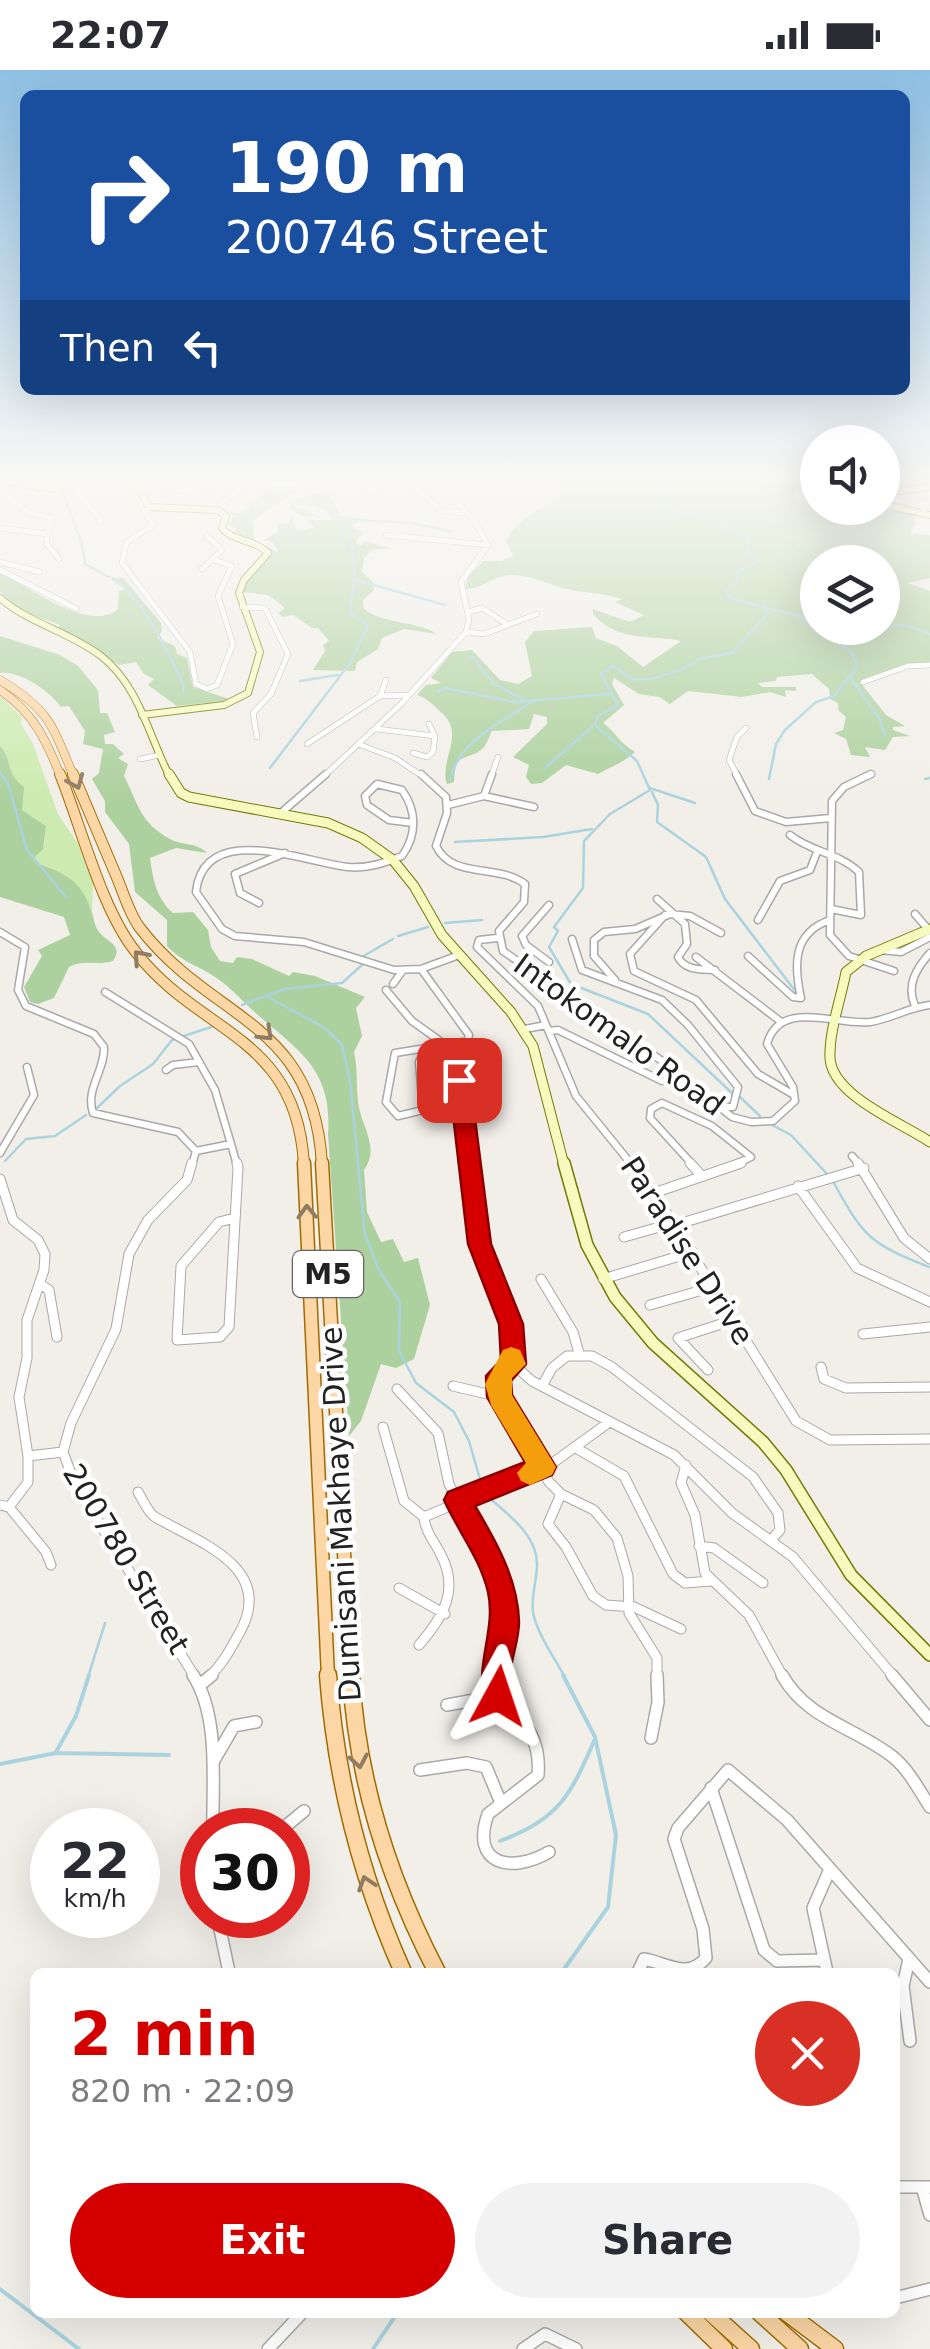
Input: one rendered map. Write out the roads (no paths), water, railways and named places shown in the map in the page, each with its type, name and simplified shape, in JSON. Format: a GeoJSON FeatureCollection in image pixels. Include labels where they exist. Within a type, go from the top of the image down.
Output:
{"type":"FeatureCollection","features":[{"type":"Feature","properties":{"kind":"main road","name":"Dumisani Makhaye Drive"},"geometry":{"type":"LineString","coordinates":[[0,680],[34,700],[50,719],[128,908],[146,938],[173,966],[265,1032],[294,1067],[314,1107],[322,1158],[354,1728],[381,1848],[409,1918],[435,1968]]}},
{"type":"Feature","properties":{"kind":"main road","name":"Dumisani Makhaye Drive"},"geometry":{"type":"LineString","coordinates":[[0,690],[24,706],[41,731],[130,945],[160,977],[259,1052],[281,1082],[296,1114],[304,1157],[333,1752],[357,1856],[373,1905],[401,1968]]}},
{"type":"Feature","properties":{"kind":"main road"},"geometry":{"type":"LineString","coordinates":[[692,2318],[724,2349]]}},
{"type":"Feature","properties":{"kind":"main road"},"geometry":{"type":"LineString","coordinates":[[717,2318],[752,2349]]}},
{"type":"Feature","properties":{"kind":"main road"},"geometry":{"type":"LineString","coordinates":[[766,2318],[800,2349]]}},
{"type":"Feature","properties":{"kind":"main road"},"geometry":{"type":"LineString","coordinates":[[794,2318],[835,2349]]}},
{"type":"Feature","properties":{"kind":"street"},"geometry":{"type":"LineString","coordinates":[[34,586],[58,604],[76,610]]}},
{"type":"Feature","properties":{"kind":"street"},"geometry":{"type":"LineString","coordinates":[[140,586],[190,652],[198,687],[211,688],[217,685],[233,644],[216,600],[220,586]]}},
{"type":"Feature","properties":{"kind":"street"},"geometry":{"type":"LineString","coordinates":[[242,586],[242,607],[260,652],[256,676],[244,698]]}},
{"type":"Feature","properties":{"kind":"street"},"geometry":{"type":"LineString","coordinates":[[282,812],[309,793],[362,744],[466,632],[468,612],[462,586]]}},
{"type":"Feature","properties":{"kind":"street"},"geometry":{"type":"LineString","coordinates":[[0,598],[24,618],[108,661],[121,674],[176,787],[192,799],[282,812],[348,830],[393,860],[458,955],[525,1029],[541,1066],[582,1231],[622,1310],[655,1348],[764,1443],[804,1495],[856,1580],[930,1655]]}},
{"type":"Feature","properties":{"kind":"street"},"geometry":{"type":"LineString","coordinates":[[242,607],[266,608],[287,651],[276,685],[252,718],[257,738]]}},
{"type":"Feature","properties":{"kind":"street"},"geometry":{"type":"LineString","coordinates":[[468,612],[482,608],[506,623]]}},
{"type":"Feature","properties":{"kind":"street"},"geometry":{"type":"LineString","coordinates":[[521,610],[526,616]]}},
{"type":"Feature","properties":{"kind":"street"},"geometry":{"type":"LineString","coordinates":[[466,632],[484,634],[536,614]]}},
{"type":"Feature","properties":{"kind":"street"},"geometry":{"type":"LineString","coordinates":[[862,682],[908,666],[930,665]]}},
{"type":"Feature","properties":{"kind":"street"},"geometry":{"type":"LineString","coordinates":[[380,696],[386,680]]}},
{"type":"Feature","properties":{"kind":"street"},"geometry":{"type":"LineString","coordinates":[[306,744],[380,696],[408,695]]}},
{"type":"Feature","properties":{"kind":"street"},"geometry":{"type":"LineString","coordinates":[[142,715],[224,705],[244,698],[263,702]]}},
{"type":"Feature","properties":{"kind":"street"},"geometry":{"type":"LineString","coordinates":[[414,753],[424,757],[431,754],[435,736],[429,724]]}},
{"type":"Feature","properties":{"kind":"street"},"geometry":{"type":"LineString","coordinates":[[746,728],[736,738],[729,760],[755,810],[786,822],[831,818]]}},
{"type":"Feature","properties":{"kind":"street"},"geometry":{"type":"LineString","coordinates":[[377,729],[435,736]]}},
{"type":"Feature","properties":{"kind":"street"},"geometry":{"type":"LineString","coordinates":[[362,744],[381,751],[430,782],[441,791],[448,805],[484,796],[534,806]]}},
{"type":"Feature","properties":{"kind":"street"},"geometry":{"type":"LineString","coordinates":[[140,760],[160,755]]}},
{"type":"Feature","properties":{"kind":"street"},"geometry":{"type":"LineString","coordinates":[[484,796],[498,757]]}},
{"type":"Feature","properties":{"kind":"street"},"geometry":{"type":"LineString","coordinates":[[872,774],[851,782],[835,796],[831,818],[830,920],[835,945],[858,960],[894,971]]}},
{"type":"Feature","properties":{"kind":"street"},"geometry":{"type":"LineString","coordinates":[[413,823],[384,818],[367,805],[368,792],[384,783],[402,790],[414,809],[413,823],[407,851],[393,860],[350,867],[284,853],[242,850],[221,857],[203,870],[196,892],[222,928],[245,938],[304,942],[374,966],[403,970],[421,969],[458,955]]}},
{"type":"Feature","properties":{"kind":"street","name":"Intokomalo Road"},"geometry":{"type":"LineString","coordinates":[[448,805],[436,846],[443,861],[453,866],[506,870],[527,887],[524,902],[502,925],[497,938],[502,950],[665,1063],[718,1108],[744,1121],[774,1120],[790,1109],[795,1095]]}},
{"type":"Feature","properties":{"kind":"street"},"geometry":{"type":"LineString","coordinates":[[790,835],[817,852],[844,856],[859,872],[862,907],[858,916],[830,908]]}},
{"type":"Feature","properties":{"kind":"street"},"geometry":{"type":"LineString","coordinates":[[758,920],[776,885],[810,870],[817,852]]}},
{"type":"Feature","properties":{"kind":"street"},"geometry":{"type":"LineString","coordinates":[[259,903],[240,893],[235,874],[284,853]]}},
{"type":"Feature","properties":{"kind":"street"},"geometry":{"type":"LineString","coordinates":[[657,900],[677,915],[687,933],[687,944],[678,957],[680,962],[690,968],[715,970]]}},
{"type":"Feature","properties":{"kind":"street"},"geometry":{"type":"LineString","coordinates":[[549,905],[522,933],[526,945],[549,962]]}},
{"type":"Feature","properties":{"kind":"street"},"geometry":{"type":"LineString","coordinates":[[915,914],[929,932],[858,960],[842,978],[830,1059],[839,1080],[866,1104],[930,1142]]}},
{"type":"Feature","properties":{"kind":"street"},"geometry":{"type":"LineString","coordinates":[[665,915],[630,954],[634,971],[696,1000],[715,1018],[752,1072],[795,1095]]}},
{"type":"Feature","properties":{"kind":"street"},"geometry":{"type":"LineString","coordinates":[[616,981],[595,960],[594,940],[604,932],[634,929],[665,915],[677,915],[690,916],[720,933]]}},
{"type":"Feature","properties":{"kind":"street"},"geometry":{"type":"LineString","coordinates":[[748,956],[799,999],[792,969],[794,954],[816,925],[830,920]]}},
{"type":"Feature","properties":{"kind":"street"},"geometry":{"type":"LineString","coordinates":[[0,932],[18,938],[26,947],[28,959],[18,990],[26,1006],[94,1034],[104,1047],[104,1064],[88,1098],[93,1113],[108,1120],[178,1132],[190,1139],[196,1151],[232,1144]]}},
{"type":"Feature","properties":{"kind":"street","name":"Paradise Drive"},"geometry":{"type":"LineString","coordinates":[[497,938],[480,940],[477,947],[533,999],[576,1096],[654,1193],[787,1408],[805,1429],[830,1440],[930,1439]]}},
{"type":"Feature","properties":{"kind":"street"},"geometry":{"type":"LineString","coordinates":[[572,939],[582,970],[655,996],[672,1008],[738,1087],[737,1102],[731,1108],[718,1108]]}},
{"type":"Feature","properties":{"kind":"street"},"geometry":{"type":"LineString","coordinates":[[502,950],[526,945]]}},
{"type":"Feature","properties":{"kind":"street"},"geometry":{"type":"LineString","coordinates":[[915,1006],[910,998],[912,980],[930,953]]}},
{"type":"Feature","properties":{"kind":"street"},"geometry":{"type":"LineString","coordinates":[[696,958],[780,1022]]}},
{"type":"Feature","properties":{"kind":"street"},"geometry":{"type":"LineString","coordinates":[[421,969],[466,1030],[469,1041],[459,1074],[468,1179],[482,1254],[511,1324],[513,1364],[542,1386],[686,1465],[732,1514],[770,1540],[811,1576],[930,1720]]}},
{"type":"Feature","properties":{"kind":"street"},"geometry":{"type":"LineString","coordinates":[[403,970],[389,987],[412,1020],[447,1042]]}},
{"type":"Feature","properties":{"kind":"street"},"geometry":{"type":"LineString","coordinates":[[105,992],[188,1044],[220,1102],[238,1168],[235,1218],[227,1333],[177,1340],[183,1261],[219,1222],[235,1218]]}},
{"type":"Feature","properties":{"kind":"street"},"geometry":{"type":"LineString","coordinates":[[795,1095],[767,1044],[770,1029],[780,1022],[806,1017],[870,1022],[915,1006],[930,1005]]}},
{"type":"Feature","properties":{"kind":"street"},"geometry":{"type":"LineString","coordinates":[[525,1029],[546,1025],[549,1031],[558,1030],[662,1081]]}},
{"type":"Feature","properties":{"kind":"street"},"geometry":{"type":"LineString","coordinates":[[428,1045],[419,1062],[422,1110],[398,1116],[386,1102],[394,1054],[428,1045],[469,1041]]}},
{"type":"Feature","properties":{"kind":"street"},"geometry":{"type":"LineString","coordinates":[[166,1070],[172,1064],[199,1062]]}},
{"type":"Feature","properties":{"kind":"street"},"geometry":{"type":"LineString","coordinates":[[0,1153],[34,1095],[27,1067]]}},
{"type":"Feature","properties":{"kind":"street"},"geometry":{"type":"LineString","coordinates":[[654,1193],[750,1160],[744,1148],[673,1105],[662,1104],[651,1109],[650,1118],[702,1176]]}},
{"type":"Feature","properties":{"kind":"street","name":"200780 Street"},"geometry":{"type":"LineString","coordinates":[[196,1151],[187,1180],[134,1241],[116,1330],[71,1423],[63,1452],[75,1484],[200,1684],[213,1762],[213,1808]]}},
{"type":"Feature","properties":{"kind":"street"},"geometry":{"type":"LineString","coordinates":[[852,1156],[864,1168],[897,1234],[930,1259]]}},
{"type":"Feature","properties":{"kind":"street"},"geometry":{"type":"LineString","coordinates":[[624,1237],[864,1168]]}},
{"type":"Feature","properties":{"kind":"street"},"geometry":{"type":"LineString","coordinates":[[0,1179],[13,1220],[42,1245],[46,1262],[27,1320],[28,1358],[19,1396],[28,1482],[5,1506],[46,1552],[51,1565]]}},
{"type":"Feature","properties":{"kind":"street"},"geometry":{"type":"LineString","coordinates":[[798,1186],[857,1268],[930,1302]]}},
{"type":"Feature","properties":{"kind":"street"},"geometry":{"type":"LineString","coordinates":[[603,1279],[693,1252]]}},
{"type":"Feature","properties":{"kind":"street"},"geometry":{"type":"LineString","coordinates":[[542,1279],[573,1332],[579,1353],[625,1378],[738,1464],[781,1515],[780,1530],[770,1540]]}},
{"type":"Feature","properties":{"kind":"street"},"geometry":{"type":"LineString","coordinates":[[40,1284],[50,1290],[58,1337]]}},
{"type":"Feature","properties":{"kind":"street"},"geometry":{"type":"LineString","coordinates":[[650,1304],[713,1286]]}},
{"type":"Feature","properties":{"kind":"street"},"geometry":{"type":"LineString","coordinates":[[708,1370],[678,1338],[733,1320]]}},
{"type":"Feature","properties":{"kind":"street"},"geometry":{"type":"LineString","coordinates":[[864,1334],[930,1326]]}},
{"type":"Feature","properties":{"kind":"street"},"geometry":{"type":"LineString","coordinates":[[542,1386],[556,1362],[579,1353]]}},
{"type":"Feature","properties":{"kind":"street"},"geometry":{"type":"LineString","coordinates":[[513,1364],[499,1376],[500,1397],[561,1494],[583,1502],[610,1526],[626,1566],[627,1606],[657,1658],[658,1702],[651,1738]]}},
{"type":"Feature","properties":{"kind":"street"},"geometry":{"type":"LineString","coordinates":[[821,1366],[824,1379],[838,1388],[930,1387]]}},
{"type":"Feature","properties":{"kind":"street"},"geometry":{"type":"LineString","coordinates":[[453,1386],[500,1397]]}},
{"type":"Feature","properties":{"kind":"street"},"geometry":{"type":"LineString","coordinates":[[397,1389],[438,1433],[445,1474],[484,1546],[502,1592],[505,1624],[495,1677],[498,1696],[531,1727],[540,1762],[532,1782],[501,1802],[484,1822],[484,1842],[494,1861],[504,1866],[528,1866],[549,1852]]}},
{"type":"Feature","properties":{"kind":"street"},"geometry":{"type":"LineString","coordinates":[[424,1517],[542,1467],[576,1448],[608,1423]]}},
{"type":"Feature","properties":{"kind":"street"},"geometry":{"type":"LineString","coordinates":[[382,1427],[404,1501],[424,1517]]}},
{"type":"Feature","properties":{"kind":"street"},"geometry":{"type":"LineString","coordinates":[[576,1448],[620,1472],[631,1486],[673,1574],[685,1583],[711,1581]]}},
{"type":"Feature","properties":{"kind":"street"},"geometry":{"type":"LineString","coordinates":[[28,1456],[63,1452]]}},
{"type":"Feature","properties":{"kind":"street"},"geometry":{"type":"LineString","coordinates":[[686,1465],[681,1483],[695,1515],[701,1563],[711,1581],[748,1615],[792,1694],[816,1714],[852,1730],[891,1755],[905,1768],[930,1807]]}},
{"type":"Feature","properties":{"kind":"street"},"geometry":{"type":"LineString","coordinates":[[138,1492],[152,1516],[170,1522],[225,1556],[244,1578],[250,1592],[249,1614],[235,1642],[222,1665],[200,1684]]}},
{"type":"Feature","properties":{"kind":"street"},"geometry":{"type":"LineString","coordinates":[[561,1494],[548,1518],[550,1528],[566,1547],[594,1596],[606,1605],[627,1606],[681,1629]]}},
{"type":"Feature","properties":{"kind":"street"},"geometry":{"type":"LineString","coordinates":[[419,1645],[445,1614],[450,1600],[445,1560],[424,1525],[424,1517]]}},
{"type":"Feature","properties":{"kind":"street"},"geometry":{"type":"LineString","coordinates":[[699,1546],[714,1548],[763,1583]]}},
{"type":"Feature","properties":{"kind":"street"},"geometry":{"type":"LineString","coordinates":[[399,1588],[445,1614]]}},
{"type":"Feature","properties":{"kind":"street"},"geometry":{"type":"LineString","coordinates":[[446,1705],[498,1696]]}},
{"type":"Feature","properties":{"kind":"street"},"geometry":{"type":"LineString","coordinates":[[213,1762],[234,1726],[256,1722]]}},
{"type":"Feature","properties":{"kind":"street"},"geometry":{"type":"LineString","coordinates":[[420,1770],[467,1763],[486,1767],[501,1802]]}},
{"type":"Feature","properties":{"kind":"street"},"geometry":{"type":"LineString","coordinates":[[698,1968],[706,1958],[706,1942],[674,1839],[678,1828],[728,1770],[787,1820],[930,1982]]}},
{"type":"Feature","properties":{"kind":"street"},"geometry":{"type":"LineString","coordinates":[[711,1788],[764,1950],[777,1961],[825,1966],[811,1908],[816,1888],[830,1869]]}},
{"type":"Feature","properties":{"kind":"street"},"geometry":{"type":"LineString","coordinates":[[222,1938],[228,1968]]}},
{"type":"Feature","properties":{"kind":"street"},"geometry":{"type":"LineString","coordinates":[[640,1968],[644,1959],[672,1968]]}},
{"type":"Feature","properties":{"kind":"street"},"geometry":{"type":"LineString","coordinates":[[908,1959],[902,1986],[910,2040]]}},
{"type":"Feature","properties":{"kind":"street"},"geometry":{"type":"LineString","coordinates":[[900,2187],[926,2187],[930,2215]]}},
{"type":"Feature","properties":{"kind":"street"},"geometry":{"type":"LineString","coordinates":[[900,2297],[930,2289]]}},
{"type":"Feature","properties":{"kind":"street"},"geometry":{"type":"LineString","coordinates":[[268,2349],[297,2318]]}},
{"type":"Feature","properties":{"kind":"street"},"geometry":{"type":"LineString","coordinates":[[522,2349],[545,2334],[576,2349]]}},
{"type":"Feature","properties":{"kind":"waterway"},"geometry":{"type":"LineString","coordinates":[[122,586],[154,626],[183,684],[183,693]]}},
{"type":"Feature","properties":{"kind":"waterway"},"geometry":{"type":"LineString","coordinates":[[270,768],[350,663],[368,626],[350,612],[353,586]]}},
{"type":"Feature","properties":{"kind":"waterway"},"geometry":{"type":"LineString","coordinates":[[378,586],[445,605]]}},
{"type":"Feature","properties":{"kind":"waterway"},"geometry":{"type":"LineString","coordinates":[[731,586],[726,590],[729,598],[763,607]]}},
{"type":"Feature","properties":{"kind":"waterway"},"geometry":{"type":"LineString","coordinates":[[733,1094],[648,1014],[571,984],[549,947],[558,931],[554,927],[583,888],[584,841],[610,814],[650,790],[637,761],[595,725],[597,717],[618,705],[601,674],[613,666],[632,679],[649,679],[699,659],[732,653],[768,613],[763,607]]}},
{"type":"Feature","properties":{"kind":"waterway"},"geometry":{"type":"LineString","coordinates":[[763,607],[800,616]]}},
{"type":"Feature","properties":{"kind":"waterway"},"geometry":{"type":"LineString","coordinates":[[900,626],[930,634]]}},
{"type":"Feature","properties":{"kind":"waterway"},"geometry":{"type":"LineString","coordinates":[[769,779],[776,744],[785,730],[816,702],[834,696],[858,665],[841,645]]}},
{"type":"Feature","properties":{"kind":"waterway"},"geometry":{"type":"LineString","coordinates":[[471,656],[493,683],[523,699]]}},
{"type":"Feature","properties":{"kind":"waterway"},"geometry":{"type":"LineString","coordinates":[[300,681],[338,675]]}},
{"type":"Feature","properties":{"kind":"waterway"},"geometry":{"type":"LineString","coordinates":[[851,678],[880,720],[885,736]]}},
{"type":"Feature","properties":{"kind":"waterway"},"geometry":{"type":"LineString","coordinates":[[438,691],[446,688],[514,702],[533,700]]}},
{"type":"Feature","properties":{"kind":"waterway"},"geometry":{"type":"LineString","coordinates":[[533,700],[609,694]]}},
{"type":"Feature","properties":{"kind":"waterway"},"geometry":{"type":"LineString","coordinates":[[450,780],[455,765],[473,742],[533,700]]}},
{"type":"Feature","properties":{"kind":"waterway"},"geometry":{"type":"LineString","coordinates":[[545,768],[592,727]]}},
{"type":"Feature","properties":{"kind":"waterway"},"geometry":{"type":"LineString","coordinates":[[0,772],[8,784],[27,850],[66,897]]}},
{"type":"Feature","properties":{"kind":"waterway"},"geometry":{"type":"LineString","coordinates":[[925,779],[930,778]]}},
{"type":"Feature","properties":{"kind":"waterway"},"geometry":{"type":"LineString","coordinates":[[650,788],[695,803]]}},
{"type":"Feature","properties":{"kind":"waterway"},"geometry":{"type":"LineString","coordinates":[[652,792],[658,805],[657,822],[706,857],[725,899],[796,992]]}},
{"type":"Feature","properties":{"kind":"waterway"},"geometry":{"type":"LineString","coordinates":[[455,842],[543,837],[592,829]]}},
{"type":"Feature","properties":{"kind":"waterway"},"geometry":{"type":"LineString","coordinates":[[445,923],[482,920]]}},
{"type":"Feature","properties":{"kind":"waterway"},"geometry":{"type":"LineString","coordinates":[[398,936],[428,927]]}},
{"type":"Feature","properties":{"kind":"waterway"},"geometry":{"type":"LineString","coordinates":[[360,958],[393,939]]}},
{"type":"Feature","properties":{"kind":"waterway"},"geometry":{"type":"LineString","coordinates":[[242,1005],[284,989],[342,983],[362,965]]}},
{"type":"Feature","properties":{"kind":"waterway"},"geometry":{"type":"LineString","coordinates":[[266,996],[325,1028],[342,1045],[350,1081],[365,1235],[379,1270],[400,1302],[399,1351],[416,1383],[454,1412],[469,1441],[482,1486]]}},
{"type":"Feature","properties":{"kind":"waterway"},"geometry":{"type":"LineString","coordinates":[[97,1108],[120,1086],[153,1064],[172,1040],[214,1026]]}},
{"type":"Feature","properties":{"kind":"waterway"},"geometry":{"type":"LineString","coordinates":[[740,1097],[760,1116]]}},
{"type":"Feature","properties":{"kind":"waterway"},"geometry":{"type":"LineString","coordinates":[[5,1161],[26,1139],[55,1136],[86,1115]]}},
{"type":"Feature","properties":{"kind":"waterway"},"geometry":{"type":"LineString","coordinates":[[772,1125],[791,1135],[827,1174]]}},
{"type":"Feature","properties":{"kind":"waterway"},"geometry":{"type":"LineString","coordinates":[[834,1183],[871,1237],[929,1267]]}},
{"type":"Feature","properties":{"kind":"waterway"},"geometry":{"type":"LineString","coordinates":[[486,1495],[519,1525],[532,1543],[537,1564],[533,1612],[565,1677]]}},
{"type":"Feature","properties":{"kind":"waterway"},"geometry":{"type":"LineString","coordinates":[[88,1677],[105,1623]]}},
{"type":"Feature","properties":{"kind":"waterway"},"geometry":{"type":"LineString","coordinates":[[56,1752],[76,1716],[89,1675]]}},
{"type":"Feature","properties":{"kind":"waterway"},"geometry":{"type":"LineString","coordinates":[[563,1675],[595,1737],[616,1835],[608,1907],[565,1968]]}},
{"type":"Feature","properties":{"kind":"waterway"},"geometry":{"type":"LineString","coordinates":[[500,1841],[537,1823],[561,1803],[595,1739]]}},
{"type":"Feature","properties":{"kind":"waterway"},"geometry":{"type":"LineString","coordinates":[[0,1764],[56,1753],[169,1755]]}},
{"type":"Feature","properties":{"kind":"waterway"},"geometry":{"type":"LineString","coordinates":[[0,2289],[30,2312]]}},
{"type":"Feature","properties":{"kind":"waterway"},"geometry":{"type":"LineString","coordinates":[[38,2318],[79,2349]]}},
{"type":"Feature","properties":{"kind":"waterway"},"geometry":{"type":"LineString","coordinates":[[373,2349],[394,2318]]}}]}
